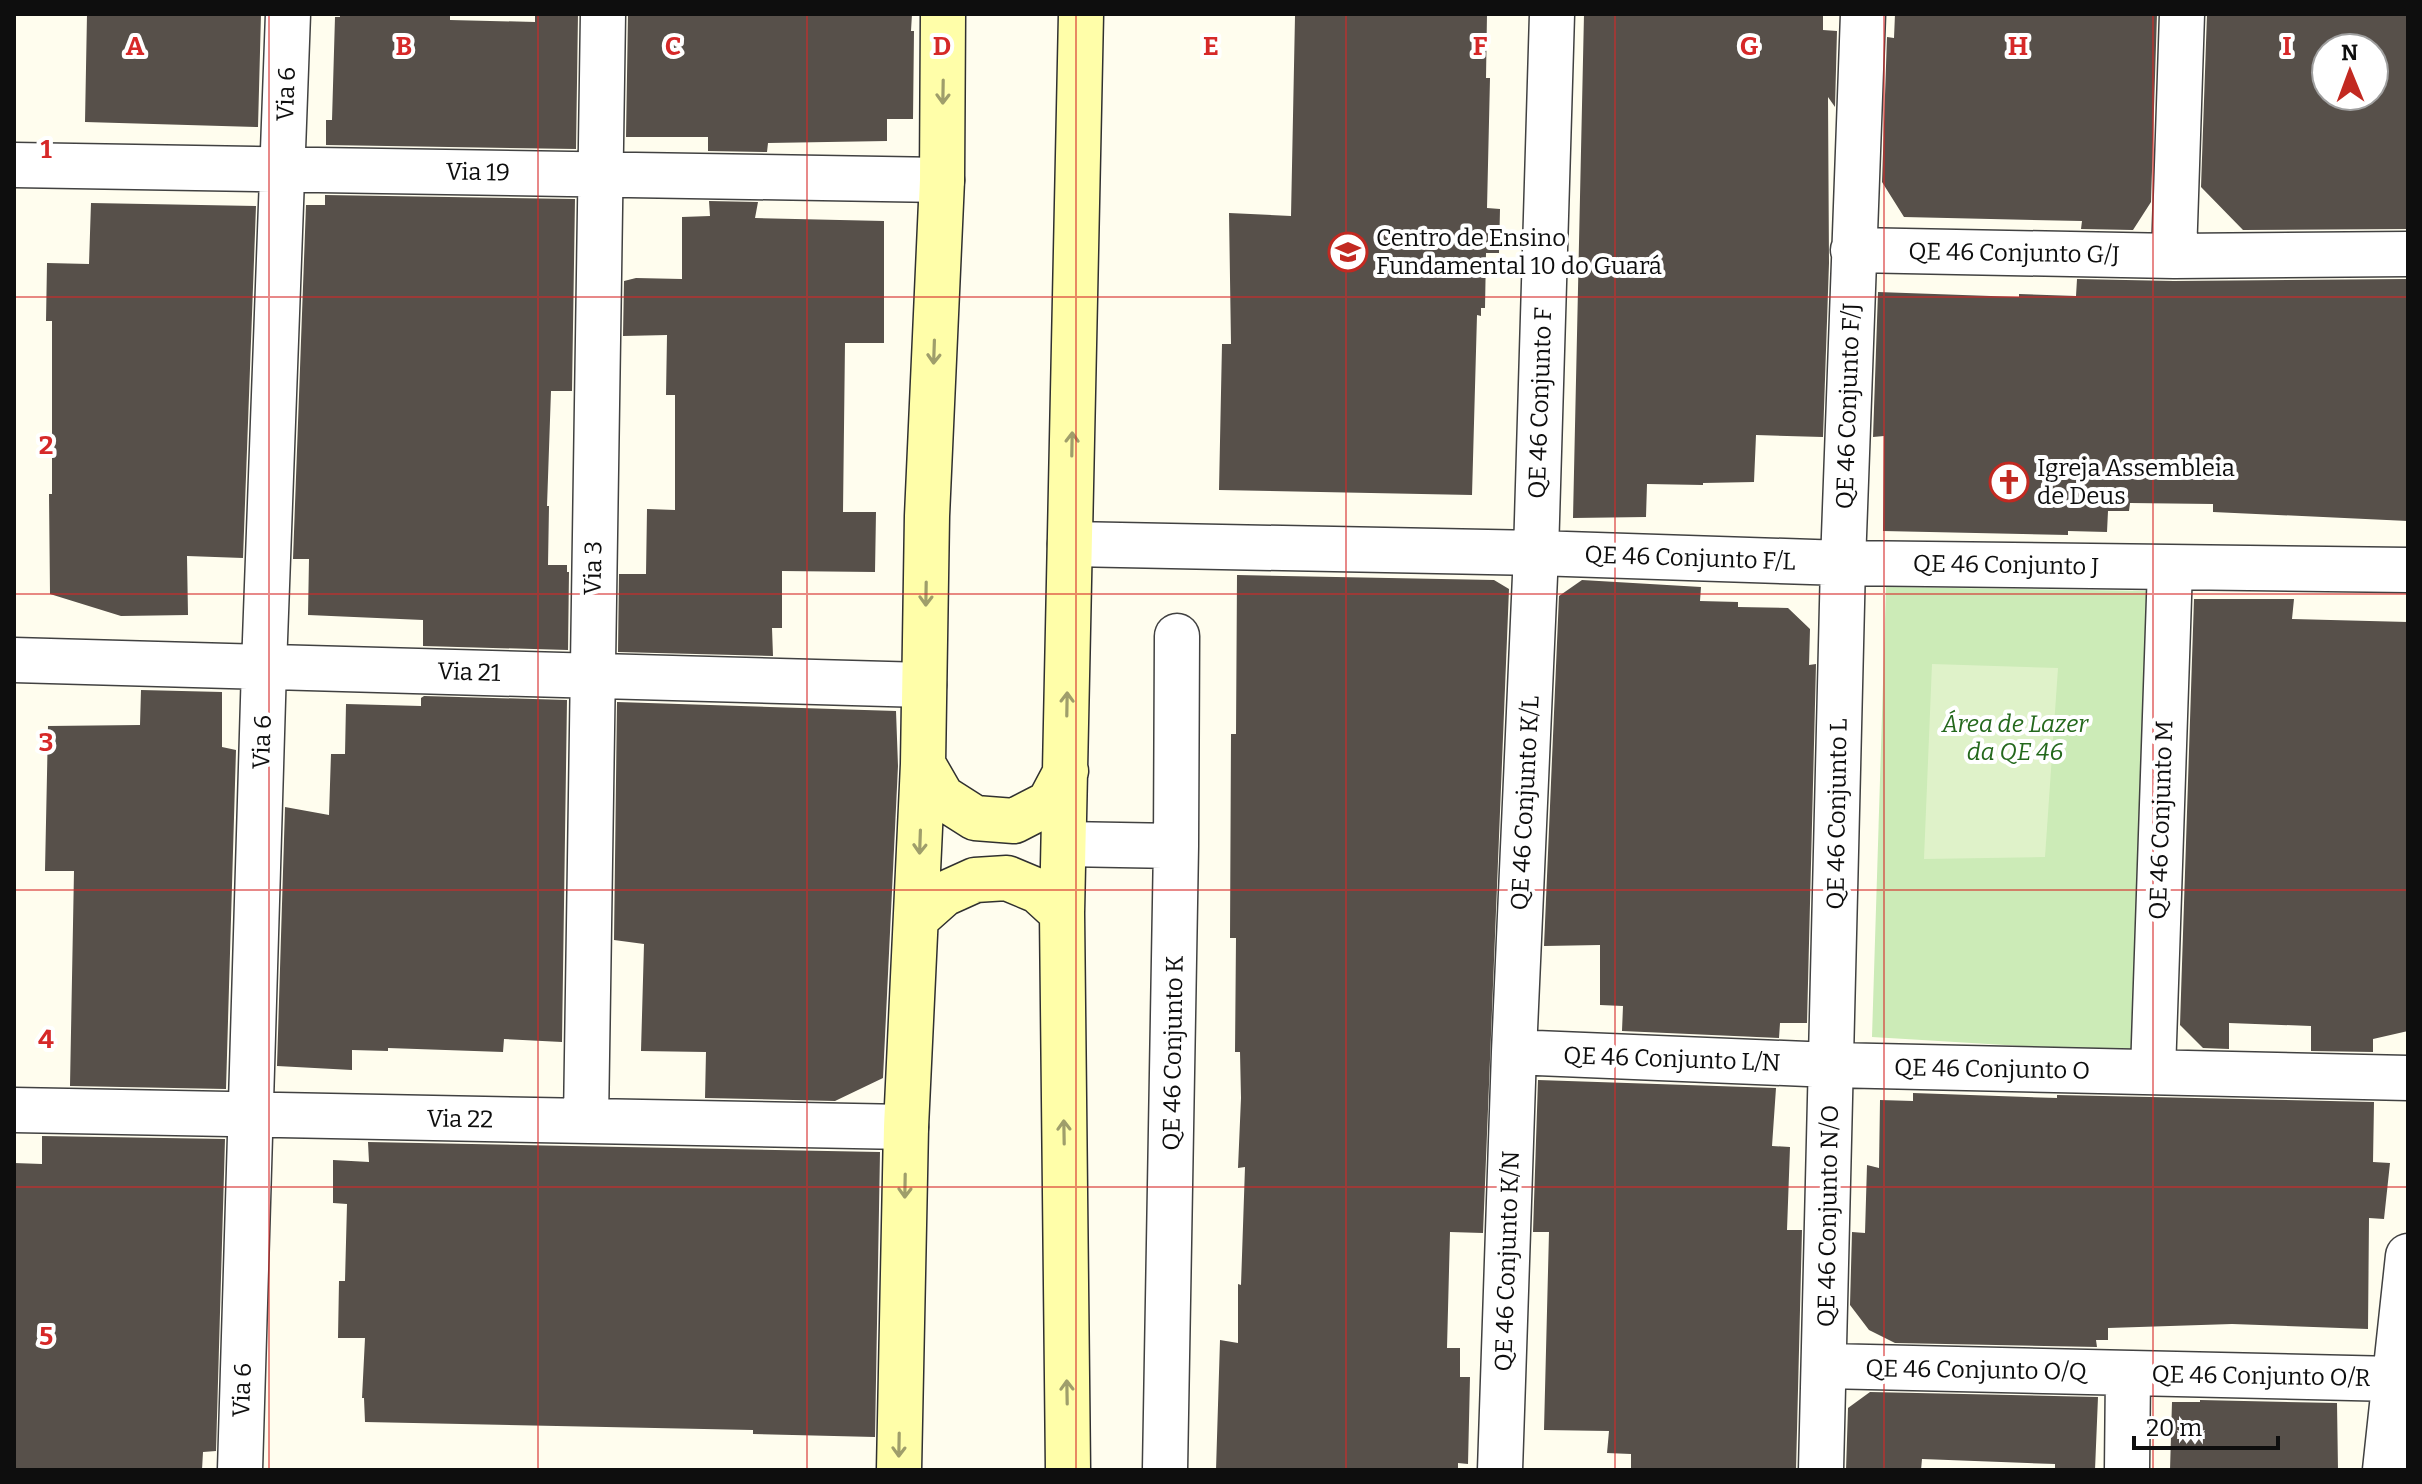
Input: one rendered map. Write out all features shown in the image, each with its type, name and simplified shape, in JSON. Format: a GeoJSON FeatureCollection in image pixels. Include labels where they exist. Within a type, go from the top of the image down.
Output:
{"type":"FeatureCollection","features":[{"type":"Feature","properties":{"kind":"street","name":"Via 6"},"geometry":{"type":"LineString","coordinates":[[240,1470],[264,667],[288,14]]}},
{"type":"Feature","properties":{"kind":"street","name":"Via 3"},"geometry":{"type":"LineString","coordinates":[[586,1121],[603,14]]}},
{"type":"Feature","properties":{"kind":"street"},"geometry":{"type":"LineString","coordinates":[[899,1470],[906,1127],[923,764],[927,516],[942,180],[943,14]]}},
{"type":"Feature","properties":{"kind":"street"},"geometry":{"type":"LineString","coordinates":[[1068,1470],[1062,913],[1081,14]]}},
{"type":"Feature","properties":{"kind":"street","name":"QE 46 Conjunto F"},"geometry":{"type":"LineString","coordinates":[[1536,553],[1552,14]]}},
{"type":"Feature","properties":{"kind":"street","name":"QE 46 Conjunto F/J"},"geometry":{"type":"LineString","coordinates":[[1843,563],[1863,14]]}},
{"type":"Feature","properties":{"kind":"street"},"geometry":{"type":"LineString","coordinates":[[2174,256],[2182,14]]}},
{"type":"Feature","properties":{"kind":"street","name":"Via 19"},"geometry":{"type":"LineString","coordinates":[[14,165],[942,180]]}},
{"type":"Feature","properties":{"kind":"street","name":"QE 46 Conjunto G/J"},"geometry":{"type":"LineString","coordinates":[[1853,250],[2174,256],[2408,254]]}},
{"type":"Feature","properties":{"kind":"street"},"geometry":{"type":"LineString","coordinates":[[1070,544],[1536,553]]}},
{"type":"Feature","properties":{"kind":"street","name":"QE 46 Conjunto F/L"},"geometry":{"type":"LineString","coordinates":[[1536,553],[1843,563]]}},
{"type":"Feature","properties":{"kind":"street","name":"QE 46 Conjunto K/L"},"geometry":{"type":"LineString","coordinates":[[1514,1052],[1536,553]]}},
{"type":"Feature","properties":{"kind":"street","name":"QE 46 Conjunto J"},"geometry":{"type":"LineString","coordinates":[[1843,563],[2408,570]]}},
{"type":"Feature","properties":{"kind":"street","name":"QE 46 Conjunto L"},"geometry":{"type":"LineString","coordinates":[[1831,1065],[1843,563]]}},
{"type":"Feature","properties":{"kind":"street","name":"QE 46 Conjunto M"},"geometry":{"type":"LineString","coordinates":[[2153,1072],[2170,568]]}},
{"type":"Feature","properties":{"kind":"street","name":"QE 46 Conjunto K"},"geometry":{"type":"LineString","coordinates":[[1165,1470],[1177,636]]}},
{"type":"Feature","properties":{"kind":"street","name":"Via 21"},"geometry":{"type":"LineString","coordinates":[[14,660],[924,685]]}},
{"type":"Feature","properties":{"kind":"street"},"geometry":{"type":"LineString","coordinates":[[923,764],[942,797],[975,818],[1014,821],[1049,803],[1066,771]]}},
{"type":"Feature","properties":{"kind":"street"},"geometry":{"type":"LineString","coordinates":[[1064,844],[1176,846]]}},
{"type":"Feature","properties":{"kind":"street"},"geometry":{"type":"LineString","coordinates":[[917,918],[944,894],[975,880],[1007,878],[1038,891],[1062,913]]}},
{"type":"Feature","properties":{"kind":"street","name":"QE 46 Conjunto L/N"},"geometry":{"type":"LineString","coordinates":[[1514,1052],[1831,1065]]}},
{"type":"Feature","properties":{"kind":"street","name":"QE 46 Conjunto K/N"},"geometry":{"type":"LineString","coordinates":[[1500,1470],[1514,1052]]}},
{"type":"Feature","properties":{"kind":"street","name":"QE 46 Conjunto O"},"geometry":{"type":"LineString","coordinates":[[1831,1065],[2408,1078]]}},
{"type":"Feature","properties":{"kind":"street","name":"QE 46 Conjunto N/O"},"geometry":{"type":"LineString","coordinates":[[1821,1470],[1831,1065]]}},
{"type":"Feature","properties":{"kind":"street","name":"Via 22"},"geometry":{"type":"LineString","coordinates":[[14,1110],[906,1127]]}},
{"type":"Feature","properties":{"kind":"street"},"geometry":{"type":"LineString","coordinates":[[2385,1470],[2408,1256]]}},
{"type":"Feature","properties":{"kind":"street","name":"QE 46 Conjunto O/Q"},"geometry":{"type":"LineString","coordinates":[[1825,1366],[2128,1373]]}},
{"type":"Feature","properties":{"kind":"street"},"geometry":{"type":"LineString","coordinates":[[2127,1470],[2128,1373]]}},
{"type":"Feature","properties":{"kind":"street","name":"QE 46 Conjunto O/R"},"geometry":{"type":"LineString","coordinates":[[2128,1373],[2395,1379]]}},
{"type":"Feature","properties":{"kind":"green space","name":"Área de Lazer da QE 46"},"geometry":{"type":"Polygon","coordinates":[[[1886,587],[2155,591],[2136,1053],[1872,1037],[1886,587]]]}},
{"type":"Feature","properties":{"kind":"green space"},"geometry":{"type":"Polygon","coordinates":[[[1932,664],[2058,668],[2045,857],[1924,859],[1932,664]]]}},
{"type":"Feature","properties":{"kind":"building"},"geometry":{"type":"Polygon","coordinates":[[[87,14],[261,14],[258,127],[85,122],[87,14]]]}},
{"type":"Feature","properties":{"kind":"building"},"geometry":{"type":"Polygon","coordinates":[[[340,14],[450,14],[450,20],[535,22],[535,14],[578,14],[576,149],[326,145],[326,120],[332,120],[335,17],[340,17],[340,14]]]}},
{"type":"Feature","properties":{"kind":"building"},"geometry":{"type":"Polygon","coordinates":[[[628,14],[912,14],[913,119],[887,119],[887,141],[768,143],[767,152],[708,151],[708,137],[626,137],[628,14]]]}},
{"type":"Feature","properties":{"kind":"building","name":"Centro de Ensino Fundamental 10 do Guará"},"geometry":{"type":"Polygon","coordinates":[[[1487,14],[1486,78],[1490,78],[1487,208],[1500,209],[1499,253],[1486,253],[1485,308],[1481,308],[1481,316],[1477,315],[1472,495],[1219,490],[1222,344],[1231,344],[1229,213],[1291,216],[1295,16],[1487,14]]]}},
{"type":"Feature","properties":{"kind":"building"},"geometry":{"type":"Polygon","coordinates":[[[1584,14],[1823,14],[1823,30],[1837,31],[1835,107],[1828,97],[1829,263],[1823,437],[1756,435],[1754,482],[1647,484],[1646,517],[1573,518],[1584,14]]]}},
{"type":"Feature","properties":{"kind":"building"},"geometry":{"type":"Polygon","coordinates":[[[1895,14],[2157,14],[2151,202],[2133,230],[2081,229],[2082,221],[1904,217],[1882,182],[1887,37],[1894,38],[1895,14]]]}},
{"type":"Feature","properties":{"kind":"building"},"geometry":{"type":"Polygon","coordinates":[[[2207,14],[2408,14],[2408,229],[2243,230],[2201,187],[2207,14]]]}},
{"type":"Feature","properties":{"kind":"building"},"geometry":{"type":"Polygon","coordinates":[[[325,195],[575,199],[572,391],[551,391],[547,506],[548,565],[567,565],[569,572],[568,650],[423,646],[423,620],[308,615],[309,559],[293,559],[306,205],[325,205],[325,195]]]}},
{"type":"Feature","properties":{"kind":"building"},"geometry":{"type":"Polygon","coordinates":[[[709,201],[758,202],[755,218],[884,221],[884,343],[845,343],[843,512],[876,512],[875,572],[782,571],[782,628],[772,628],[773,656],[618,652],[619,574],[646,574],[647,509],[675,510],[675,395],[666,395],[667,335],[623,336],[624,281],[636,278],[682,279],[682,217],[710,216],[709,201]]]}},
{"type":"Feature","properties":{"kind":"building"},"geometry":{"type":"Polygon","coordinates":[[[91,203],[256,206],[243,558],[187,556],[188,615],[121,616],[50,594],[52,321],[46,321],[47,263],[89,264],[91,203]]]}},
{"type":"Feature","properties":{"kind":"building"},"geometry":{"type":"Polygon","coordinates":[[[2077,279],[2408,279],[2408,521],[2213,512],[2213,504],[2130,503],[2129,511],[2108,511],[2107,532],[2068,531],[2068,535],[1883,531],[1884,436],[1873,437],[1878,292],[2076,296],[2077,279]]]}},
{"type":"Feature","properties":{"kind":"building"},"geometry":{"type":"Polygon","coordinates":[[[1237,575],[1494,580],[1509,589],[1483,1233],[1450,1232],[1447,1348],[1460,1348],[1460,1377],[1470,1377],[1468,1464],[1458,1463],[1458,1470],[1216,1470],[1220,1340],[1238,1343],[1245,1167],[1238,1168],[1240,1052],[1235,1052],[1236,938],[1230,938],[1231,734],[1236,734],[1237,575]]]}},
{"type":"Feature","properties":{"kind":"building"},"geometry":{"type":"Polygon","coordinates":[[[1582,580],[1701,587],[1700,601],[1738,602],[1738,607],[1788,608],[1810,629],[1809,665],[1816,664],[1807,1023],[1780,1023],[1779,1038],[1622,1031],[1623,1006],[1600,1005],[1600,945],[1544,946],[1559,596],[1582,580]]]}},
{"type":"Feature","properties":{"kind":"building"},"geometry":{"type":"Polygon","coordinates":[[[2194,599],[2294,599],[2292,619],[2408,622],[2408,1031],[2373,1039],[2373,1052],[2311,1051],[2311,1026],[2229,1023],[2229,1049],[2203,1048],[2180,1025],[2194,599]]]}},
{"type":"Feature","properties":{"kind":"building"},"geometry":{"type":"Polygon","coordinates":[[[141,690],[222,692],[222,747],[236,750],[226,1089],[70,1086],[74,871],[45,871],[48,726],[140,725],[141,690]]]}},
{"type":"Feature","properties":{"kind":"building"},"geometry":{"type":"Polygon","coordinates":[[[424,696],[567,700],[562,1042],[504,1039],[503,1052],[388,1048],[388,1051],[352,1050],[352,1070],[277,1066],[285,807],[329,815],[331,754],[345,754],[346,704],[421,706],[424,696]]]}},
{"type":"Feature","properties":{"kind":"building"},"geometry":{"type":"Polygon","coordinates":[[[617,702],[896,711],[898,766],[883,1078],[835,1101],[705,1098],[706,1052],[641,1051],[644,944],[614,940],[617,702]]]}},
{"type":"Feature","properties":{"kind":"building"},"geometry":{"type":"Polygon","coordinates":[[[1538,1080],[1776,1088],[1772,1146],[1790,1147],[1787,1230],[1802,1230],[1796,1470],[1631,1470],[1631,1454],[1607,1453],[1609,1431],[1544,1430],[1549,1232],[1533,1232],[1538,1080]]]}},
{"type":"Feature","properties":{"kind":"building"},"geometry":{"type":"Polygon","coordinates":[[[1913,1093],[2374,1102],[2373,1162],[2390,1163],[2384,1219],[2369,1218],[2368,1329],[2232,1324],[2108,1328],[2108,1340],[2096,1340],[2097,1347],[1895,1343],[1869,1330],[1850,1305],[1852,1232],[1865,1233],[1867,1165],[1879,1168],[1880,1100],[1913,1101],[1913,1093]]]}},
{"type":"Feature","properties":{"kind":"building"},"geometry":{"type":"Polygon","coordinates":[[[42,1136],[225,1139],[216,1451],[203,1452],[202,1470],[14,1470],[14,1163],[42,1164],[42,1136]]]}},
{"type":"Feature","properties":{"kind":"building"},"geometry":{"type":"Polygon","coordinates":[[[368,1142],[880,1152],[875,1437],[753,1434],[753,1430],[365,1422],[362,1398],[365,1338],[338,1338],[339,1281],[345,1281],[347,1204],[333,1203],[333,1160],[369,1162],[368,1142]]]}},
{"type":"Feature","properties":{"kind":"building"},"geometry":{"type":"Polygon","coordinates":[[[1870,1392],[2098,1397],[2095,1470],[2055,1470],[2055,1464],[1922,1459],[1921,1470],[1846,1470],[1848,1408],[1870,1392]]]}},
{"type":"Feature","properties":{"kind":"building"},"geometry":{"type":"Polygon","coordinates":[[[2172,1402],[2337,1403],[2338,1470],[2170,1470],[2172,1402]]]}},
{"type":"Feature","properties":{"kind":"place","name":"Centro de Ensino Fundamental 10 do Guará"},"geometry":{"type":"Point","coordinates":[1348,252]}},
{"type":"Feature","properties":{"kind":"place","name":"Igreja Assembleia de Deus"},"geometry":{"type":"Point","coordinates":[2009,482]}}]}
